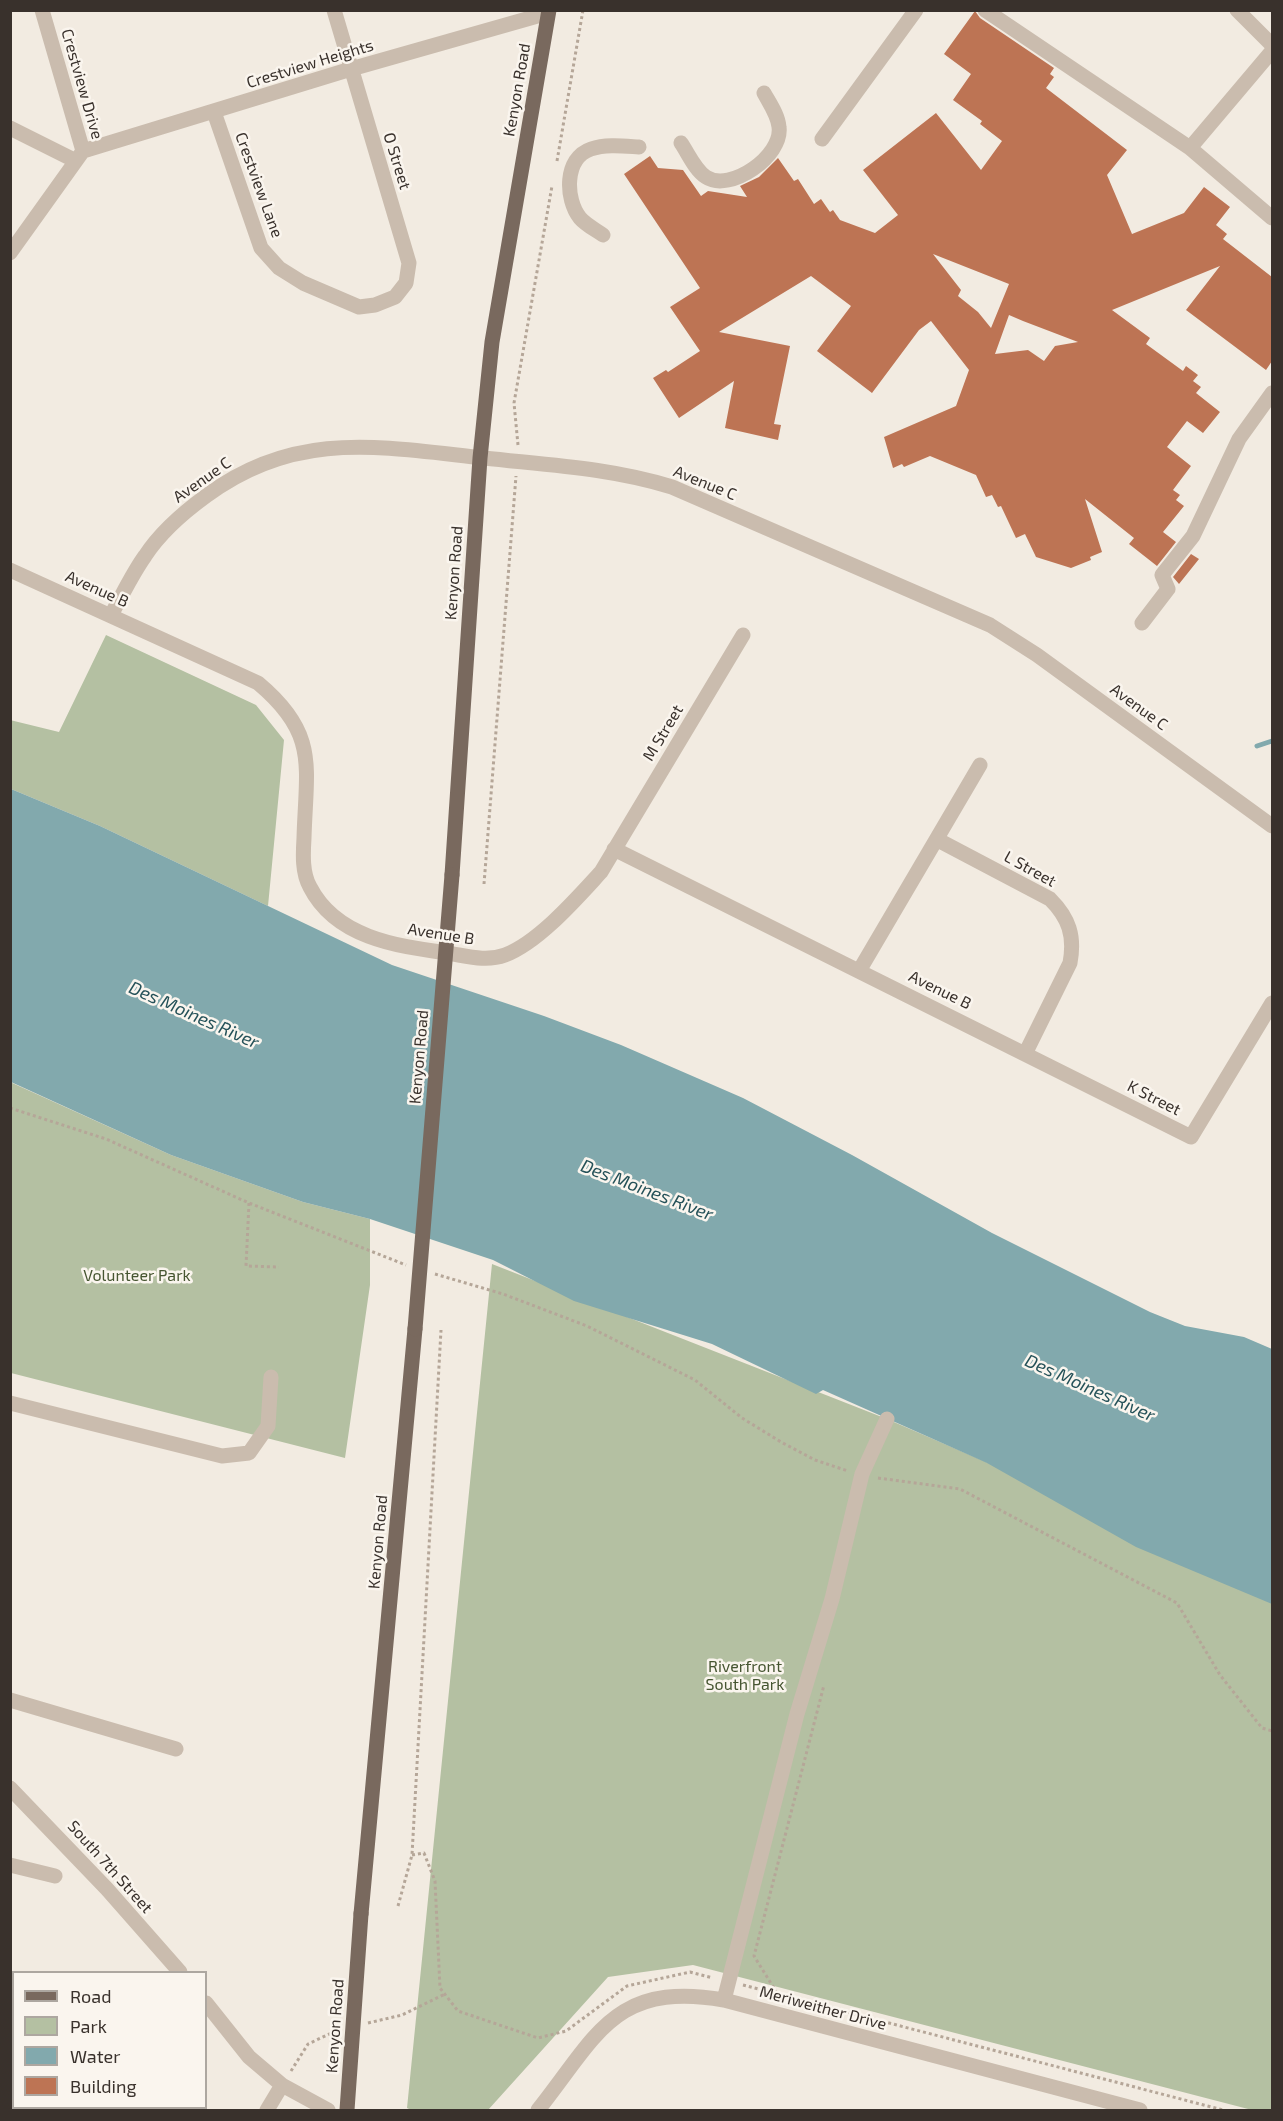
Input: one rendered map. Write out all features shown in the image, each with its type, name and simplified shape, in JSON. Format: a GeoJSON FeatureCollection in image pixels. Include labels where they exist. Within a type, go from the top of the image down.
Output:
{"type":"FeatureCollection","features":[{"type":"Feature","properties":{"kind":"main road","name":"Kenyon Road"},"geometry":{"type":"LineString","coordinates":[[347,2110],[361,1914],[415,1329],[452,875],[480,458],[492,342],[548,12]]}},
{"type":"Feature","properties":{"kind":"street","name":"Crestview Drive"},"geometry":{"type":"LineString","coordinates":[[10,253],[78,156],[42,10]]}},
{"type":"Feature","properties":{"kind":"street","name":"O Street"},"geometry":{"type":"LineString","coordinates":[[333,10],[409,263],[406,283],[395,297],[375,305]]}},
{"type":"Feature","properties":{"kind":"street"},"geometry":{"type":"LineString","coordinates":[[822,139],[916,10]]}},
{"type":"Feature","properties":{"kind":"street"},"geometry":{"type":"LineString","coordinates":[[985,10],[1190,148],[1272,218]]}},
{"type":"Feature","properties":{"kind":"street"},"geometry":{"type":"LineString","coordinates":[[1237,10],[1272,45]]}},
{"type":"Feature","properties":{"kind":"street","name":"Crestview Heights"},"geometry":{"type":"LineString","coordinates":[[78,156],[351,69],[548,12]]}},
{"type":"Feature","properties":{"kind":"street"},"geometry":{"type":"LineString","coordinates":[[1190,148],[1272,51]]}},
{"type":"Feature","properties":{"kind":"street"},"geometry":{"type":"LineString","coordinates":[[681,143],[704,176],[716,181],[731,180],[761,163],[772,153],[780,128],[764,93]]}},
{"type":"Feature","properties":{"kind":"street","name":"Crestview Lane"},"geometry":{"type":"LineString","coordinates":[[214,112],[261,248],[279,268],[303,283],[359,307],[375,305]]}},
{"type":"Feature","properties":{"kind":"street"},"geometry":{"type":"LineString","coordinates":[[10,128],[78,156]]}},
{"type":"Feature","properties":{"kind":"street"},"geometry":{"type":"LineString","coordinates":[[603,235],[580,218],[572,198],[568,178],[576,161],[590,149],[610,146],[639,147]]}},
{"type":"Feature","properties":{"kind":"street"},"geometry":{"type":"LineString","coordinates":[[1142,623],[1168,589],[1162,574],[1193,536],[1239,439],[1272,393]]}},
{"type":"Feature","properties":{"kind":"street","name":"Avenue C"},"geometry":{"type":"LineString","coordinates":[[111,615],[145,555],[189,508],[219,486],[256,465],[297,451],[340,446],[410,449],[633,475],[672,487],[990,625],[1037,656],[1272,826]]}},
{"type":"Feature","properties":{"kind":"street","name":"Avenue B"},"geometry":{"type":"LineString","coordinates":[[10,570],[258,683],[290,713],[307,755],[303,860],[309,886],[321,904],[360,933],[396,946],[484,959],[506,954],[527,941],[579,896],[601,872],[614,849],[1026,1052]]}},
{"type":"Feature","properties":{"kind":"street","name":"M Street"},"geometry":{"type":"LineString","coordinates":[[614,849],[743,634]]}},
{"type":"Feature","properties":{"kind":"street"},"geometry":{"type":"LineString","coordinates":[[859,971],[980,765]]}},
{"type":"Feature","properties":{"kind":"street","name":"L Street"},"geometry":{"type":"LineString","coordinates":[[938,840],[1050,899],[1064,913],[1073,947],[1070,963],[1026,1052]]}},
{"type":"Feature","properties":{"kind":"street","name":"K Street"},"geometry":{"type":"LineString","coordinates":[[1026,1052],[1191,1137],[1272,1004]]}},
{"type":"Feature","properties":{"kind":"street"},"geometry":{"type":"LineString","coordinates":[[10,1403],[222,1456],[249,1453],[268,1426],[271,1377]]}},
{"type":"Feature","properties":{"kind":"street"},"geometry":{"type":"LineString","coordinates":[[724,2000],[797,1714],[832,1599],[862,1474],[887,1419]]}},
{"type":"Feature","properties":{"kind":"street"},"geometry":{"type":"LineString","coordinates":[[10,1700],[176,1749]]}},
{"type":"Feature","properties":{"kind":"street","name":"South 7th Street"},"geometry":{"type":"LineString","coordinates":[[10,1788],[99,1880],[179,1971]]}},
{"type":"Feature","properties":{"kind":"street"},"geometry":{"type":"LineString","coordinates":[[10,1865],[55,1876]]}},
{"type":"Feature","properties":{"kind":"street","name":"Meriweither Drive"},"geometry":{"type":"LineString","coordinates":[[538,2110],[592,2037],[608,2022],[627,2010],[668,1996],[691,1995],[724,2000],[1140,2110]]}},
{"type":"Feature","properties":{"kind":"street"},"geometry":{"type":"LineString","coordinates":[[207,2004],[249,2057],[282,2085],[328,2110]]}},
{"type":"Feature","properties":{"kind":"street"},"geometry":{"type":"LineString","coordinates":[[267,2110],[282,2085]]}},
{"type":"Feature","properties":{"kind":"path"},"geometry":{"type":"LineString","coordinates":[[10,1108],[106,1139],[249,1203],[406,1266]]}},
{"type":"Feature","properties":{"kind":"path"},"geometry":{"type":"LineString","coordinates":[[249,1203],[246,1266],[279,1267]]}},
{"type":"Feature","properties":{"kind":"path"},"geometry":{"type":"LineString","coordinates":[[428,1272],[503,1294],[587,1326],[695,1380],[742,1418],[781,1442],[837,1469],[960,1489],[1177,1603],[1220,1675],[1262,1728],[1272,1731]]}},
{"type":"Feature","properties":{"kind":"path"},"geometry":{"type":"LineString","coordinates":[[399,1906],[412,1854],[441,1330]]}},
{"type":"Feature","properties":{"kind":"path"},"geometry":{"type":"LineString","coordinates":[[778,1994],[754,1956],[825,1683]]}},
{"type":"Feature","properties":{"kind":"green space"},"geometry":{"type":"Polygon","coordinates":[[[106,635],[256,705],[284,740],[268,906],[100,826],[11,789],[10,720],[59,732],[106,635]]]}},
{"type":"Feature","properties":{"kind":"green space","name":"Volunteer Park"},"geometry":{"type":"Polygon","coordinates":[[[10,1082],[171,1155],[303,1202],[370,1219],[370,1285],[345,1458],[11,1373],[10,1082]]]}},
{"type":"Feature","properties":{"kind":"green space","name":"Riverfront South Park"},"geometry":{"type":"Polygon","coordinates":[[[492,1264],[887,1419],[1272,1586],[1272,2110],[1252,2110],[693,1965],[608,1977],[488,2110],[411,2110],[407,2108],[492,1264]]]}},
{"type":"Feature","properties":{"kind":"green space"},"geometry":{"type":"Polygon","coordinates":[[[10,2040],[12,2040],[12,2109],[65,2110],[11,2110],[10,2040]]]}},
{"type":"Feature","properties":{"kind":"water","name":"Des Moines River"},"geometry":{"type":"Polygon","coordinates":[[[11,789],[100,826],[392,965],[544,1016],[621,1045],[743,1098],[852,1155],[992,1233],[1150,1312],[1185,1326],[1244,1337],[1272,1349],[1272,1604],[1136,1547],[987,1463],[823,1390],[816,1394],[712,1344],[574,1301],[493,1260],[370,1219],[303,1202],[171,1155],[11,1082],[11,789]]]}},
{"type":"Feature","properties":{"kind":"building"},"geometry":{"type":"Polygon","coordinates":[[[975,11],[980,18],[1054,68],[1050,74],[1054,77],[1046,88],[1127,150],[1107,175],[1132,234],[1184,213],[1204,187],[1230,207],[1216,225],[1227,234],[1223,239],[1272,277],[1272,361],[1266,370],[1186,310],[1220,266],[1112,310],[1150,338],[1146,344],[1183,371],[1186,366],[1198,375],[1193,381],[1201,387],[1196,393],[1220,412],[1203,433],[1187,421],[1167,447],[1191,466],[1173,490],[1180,495],[1176,500],[1184,506],[1163,532],[1176,542],[1157,566],[1129,544],[1134,538],[1085,499],[1102,552],[1090,557],[1091,560],[1071,568],[1036,557],[1025,534],[1016,538],[1001,506],[998,507],[992,495],[986,497],[976,475],[930,456],[904,467],[902,464],[893,468],[884,437],[956,406],[969,370],[931,321],[919,330],[872,393],[817,351],[851,306],[811,276],[719,332],[790,346],[774,424],[781,425],[778,440],[725,428],[734,381],[679,418],[653,378],[666,370],[668,372],[700,351],[670,307],[700,288],[624,174],[650,156],[658,168],[683,170],[701,196],[708,191],[747,197],[740,186],[759,177],[778,158],[794,181],[798,179],[814,204],[821,199],[830,212],[833,210],[840,220],[875,233],[898,215],[863,170],[936,113],[981,170],[1002,141],[980,124],[982,121],[953,100],[971,74],[944,54],[975,11]],[[933,254],[961,290],[958,296],[978,312],[991,328],[1009,284],[933,254]],[[1009,315],[995,354],[1028,350],[1044,361],[1055,346],[1078,342],[1023,321],[1009,315]]]}},
{"type":"Feature","properties":{"kind":"building"},"geometry":{"type":"Polygon","coordinates":[[[1191,554],[1199,559],[1179,584],[1173,577],[1191,554]]]}},
{"type":"Feature","properties":{"kind":"waterway"},"geometry":{"type":"LineString","coordinates":[[1257,746],[1272,741]]}}]}
